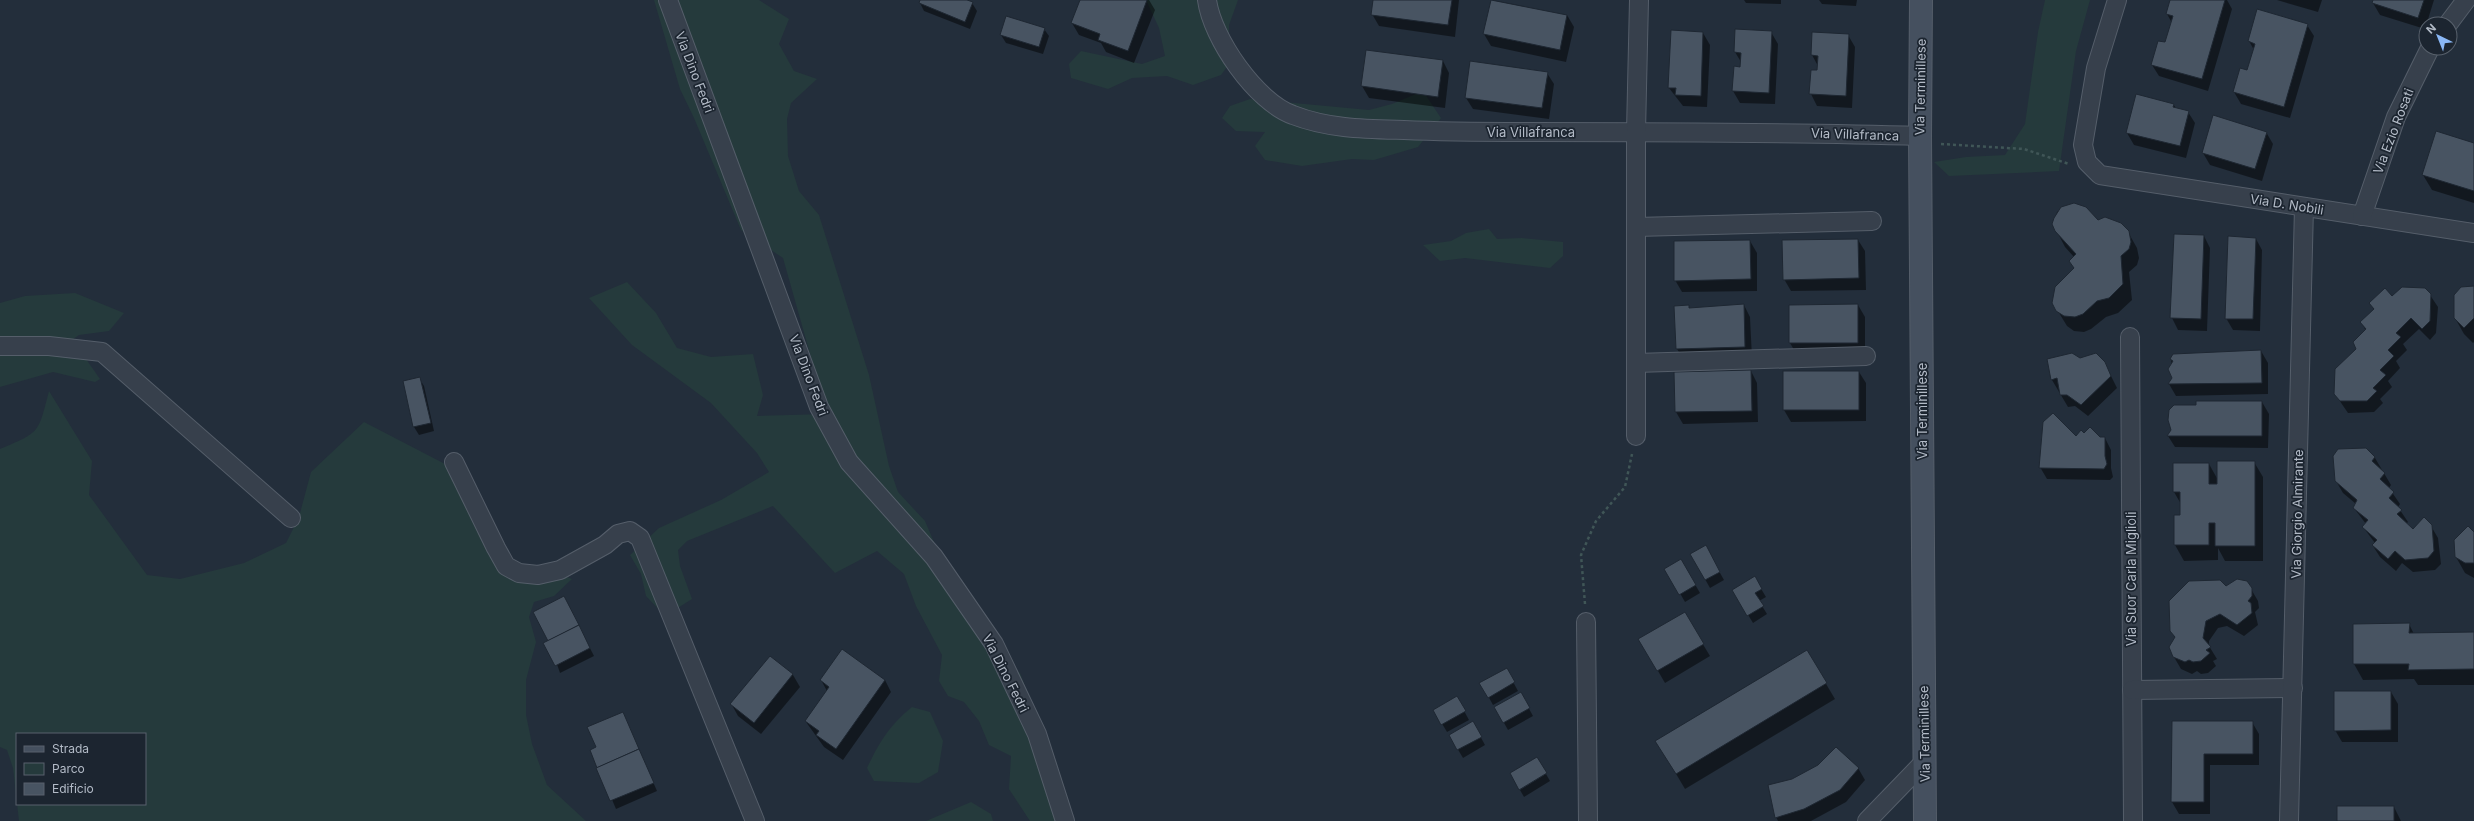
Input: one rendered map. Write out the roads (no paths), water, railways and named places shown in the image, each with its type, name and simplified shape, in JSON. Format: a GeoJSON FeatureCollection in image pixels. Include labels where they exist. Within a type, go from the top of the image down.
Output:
{"type":"FeatureCollection","features":[{"type":"Feature","properties":{"kind":"main road","name":"Via Terminillese"},"geometry":{"type":"LineString","coordinates":[[1921,0],[1920,136],[1925,821]]}},
{"type":"Feature","properties":{"kind":"street","name":"Via Dino Fedri"},"geometry":{"type":"LineString","coordinates":[[668,0],[819,407],[849,462],[934,557],[994,644],[1037,734],[1066,821]]}},
{"type":"Feature","properties":{"kind":"street","name":"Via Villafranca"},"geometry":{"type":"LineString","coordinates":[[1207,0],[1222,43],[1244,76],[1273,104],[1292,115],[1344,128],[1454,132],[1780,132],[1920,136]]}},
{"type":"Feature","properties":{"kind":"street"},"geometry":{"type":"LineString","coordinates":[[1636,436],[1636,132],[1640,0]]}},
{"type":"Feature","properties":{"kind":"street","name":"Via D. Nobili"},"geometry":{"type":"LineString","coordinates":[[2117,0],[2096,68],[2083,145],[2087,162],[2100,175],[2474,233]]}},
{"type":"Feature","properties":{"kind":"street"},"geometry":{"type":"LineString","coordinates":[[2454,16],[2466,0]]}},
{"type":"Feature","properties":{"kind":"street","name":"Via Ezio Rosati"},"geometry":{"type":"LineString","coordinates":[[2362,216],[2396,117],[2426,56]]}},
{"type":"Feature","properties":{"kind":"street","name":"Via Giorgio Almirante"},"geometry":{"type":"LineString","coordinates":[[2290,821],[2304,207]]}},
{"type":"Feature","properties":{"kind":"street"},"geometry":{"type":"LineString","coordinates":[[1636,228],[1872,221]]}},
{"type":"Feature","properties":{"kind":"street","name":"Via Suor Carla Miglioli"},"geometry":{"type":"LineString","coordinates":[[2130,337],[2133,821]]}},
{"type":"Feature","properties":{"kind":"street"},"geometry":{"type":"LineString","coordinates":[[0,346],[49,346],[102,352],[291,518]]}},
{"type":"Feature","properties":{"kind":"street"},"geometry":{"type":"LineString","coordinates":[[1636,363],[1866,356]]}},
{"type":"Feature","properties":{"kind":"street"},"geometry":{"type":"LineString","coordinates":[[454,462],[506,566],[519,573],[538,575],[560,570],[605,545],[618,534],[630,531],[640,538],[755,821]]}},
{"type":"Feature","properties":{"kind":"street"},"geometry":{"type":"LineString","coordinates":[[1586,622],[1588,821]]}},
{"type":"Feature","properties":{"kind":"street"},"geometry":{"type":"LineString","coordinates":[[2132,690],[2293,688]]}},
{"type":"Feature","properties":{"kind":"street"},"geometry":{"type":"LineString","coordinates":[[1867,821],[1924,761]]}}]}
